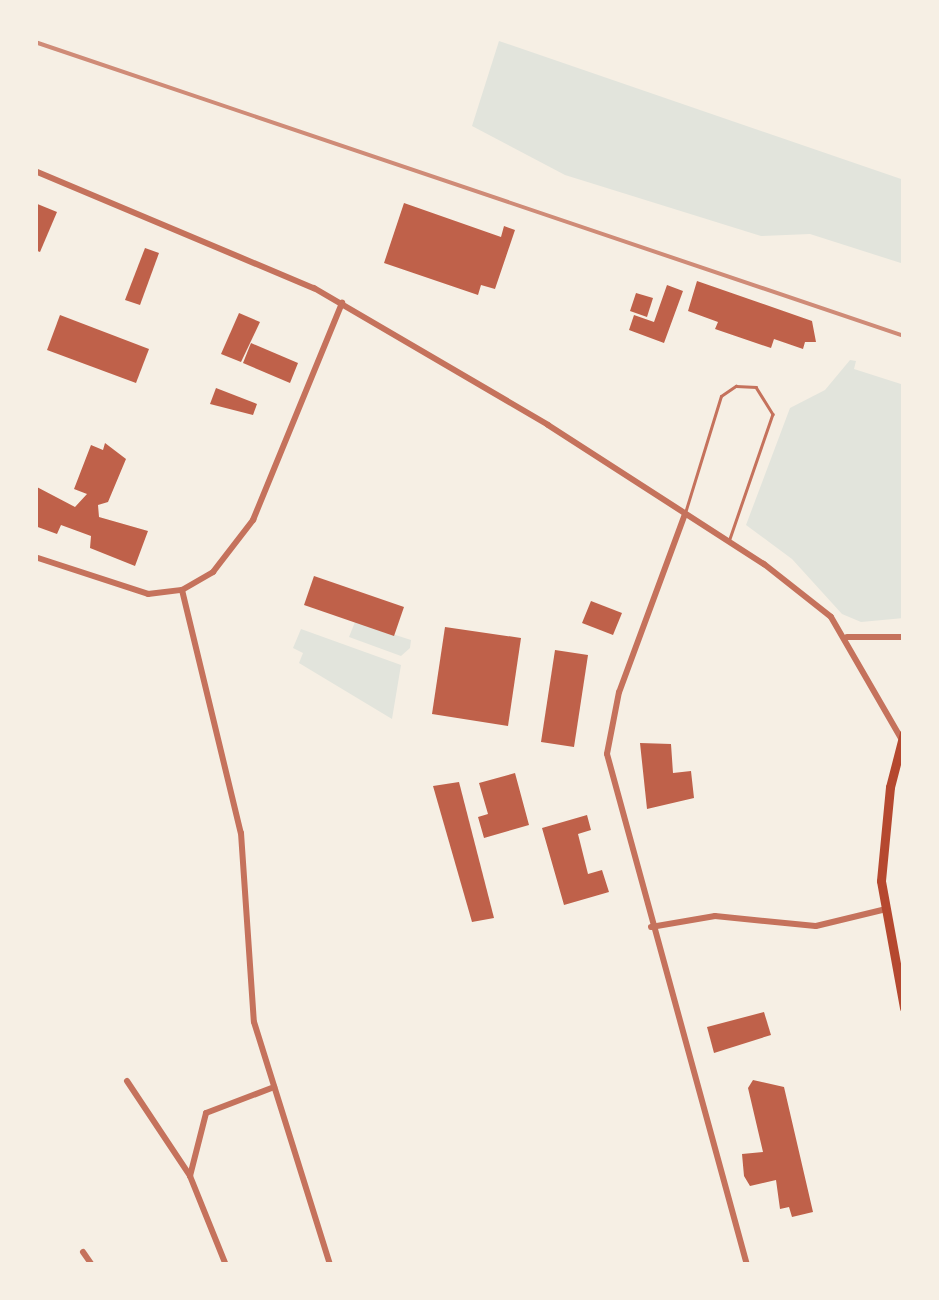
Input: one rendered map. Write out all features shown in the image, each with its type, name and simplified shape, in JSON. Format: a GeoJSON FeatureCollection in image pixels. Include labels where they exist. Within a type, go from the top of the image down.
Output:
{"type":"FeatureCollection","features":[{"type":"Feature","properties":{"kind":"main road"},"geometry":{"type":"LineString","coordinates":[[903,737],[883,840],[882,910],[904,1008]]}},
{"type":"Feature","properties":{"kind":"street"},"geometry":{"type":"LineString","coordinates":[[35,171],[342,303],[729,542],[804,594],[846,637],[903,737]]}},
{"type":"Feature","properties":{"kind":"street"},"geometry":{"type":"LineString","coordinates":[[35,557],[124,590],[182,590],[213,572],[242,540],[342,303]]}},
{"type":"Feature","properties":{"kind":"street"},"geometry":{"type":"LineString","coordinates":[[685,514],[620,692],[607,754],[650,927],[747,1265]]}},
{"type":"Feature","properties":{"kind":"street"},"geometry":{"type":"LineString","coordinates":[[182,590],[241,834],[248,977],[274,1087],[330,1265]]}},
{"type":"Feature","properties":{"kind":"street"},"geometry":{"type":"LineString","coordinates":[[846,637],[904,637]]}},
{"type":"Feature","properties":{"kind":"street"},"geometry":{"type":"LineString","coordinates":[[650,927],[715,916],[816,926],[882,910]]}},
{"type":"Feature","properties":{"kind":"street"},"geometry":{"type":"LineString","coordinates":[[128,1081],[190,1176],[226,1265]]}},
{"type":"Feature","properties":{"kind":"street"},"geometry":{"type":"LineString","coordinates":[[190,1176],[206,1113],[274,1087]]}},
{"type":"Feature","properties":{"kind":"street"},"geometry":{"type":"LineString","coordinates":[[83,1252],[92,1265]]}},
{"type":"Feature","properties":{"kind":"lane"},"geometry":{"type":"LineString","coordinates":[[685,514],[722,396],[736,386],[756,386],[773,414],[729,542]]}},
{"type":"Feature","properties":{"kind":"shaded area"},"geometry":{"type":"Polygon","coordinates":[[[499,41],[904,180],[904,264],[810,234],[761,236],[565,175],[472,126],[499,41]]]}},
{"type":"Feature","properties":{"kind":"shaded area"},"geometry":{"type":"Polygon","coordinates":[[[850,360],[856,361],[854,369],[904,385],[904,618],[861,622],[842,614],[792,559],[746,525],[790,408],[825,390],[850,360]]]}},
{"type":"Feature","properties":{"kind":"shaded area"},"geometry":{"type":"Polygon","coordinates":[[[355,622],[411,640],[410,648],[401,656],[349,637],[355,622]]]}},
{"type":"Feature","properties":{"kind":"shaded area"},"geometry":{"type":"Polygon","coordinates":[[[301,629],[401,665],[392,719],[299,663],[303,653],[293,648],[301,629]]]}},
{"type":"Feature","properties":{"kind":"building"},"geometry":{"type":"Polygon","coordinates":[[[35,203],[57,212],[40,252],[35,250],[35,203]]]}},
{"type":"Feature","properties":{"kind":"building"},"geometry":{"type":"Polygon","coordinates":[[[404,203],[501,237],[504,226],[515,230],[495,289],[481,285],[478,295],[384,263],[404,203]]]}},
{"type":"Feature","properties":{"kind":"building"},"geometry":{"type":"Polygon","coordinates":[[[145,248],[159,253],[140,305],[125,300],[145,248]]]}},
{"type":"Feature","properties":{"kind":"building"},"geometry":{"type":"Polygon","coordinates":[[[697,281],[812,321],[816,342],[805,342],[803,349],[774,339],[771,348],[715,329],[718,322],[688,311],[697,281]]]}},
{"type":"Feature","properties":{"kind":"building"},"geometry":{"type":"Polygon","coordinates":[[[667,285],[683,291],[664,343],[629,330],[634,315],[654,322],[667,285]]]}},
{"type":"Feature","properties":{"kind":"building"},"geometry":{"type":"Polygon","coordinates":[[[636,293],[653,298],[647,317],[630,311],[636,293]]]}},
{"type":"Feature","properties":{"kind":"building"},"geometry":{"type":"Polygon","coordinates":[[[239,313],[260,322],[241,362],[221,354],[239,313]]]}},
{"type":"Feature","properties":{"kind":"building"},"geometry":{"type":"Polygon","coordinates":[[[60,315],[149,349],[136,383],[47,350],[60,315]]]}},
{"type":"Feature","properties":{"kind":"building"},"geometry":{"type":"Polygon","coordinates":[[[251,343],[298,363],[290,383],[243,363],[251,343]]]}},
{"type":"Feature","properties":{"kind":"building"},"geometry":{"type":"Polygon","coordinates":[[[216,388],[257,404],[253,415],[210,404],[216,388]]]}},
{"type":"Feature","properties":{"kind":"building"},"geometry":{"type":"Polygon","coordinates":[[[105,443],[126,459],[108,502],[98,505],[99,517],[148,531],[135,566],[90,548],[91,536],[61,525],[57,534],[35,526],[35,486],[75,507],[87,494],[74,489],[91,445],[103,450],[105,443]]]}},
{"type":"Feature","properties":{"kind":"building"},"geometry":{"type":"Polygon","coordinates":[[[314,576],[404,607],[394,636],[304,605],[314,576]]]}},
{"type":"Feature","properties":{"kind":"building"},"geometry":{"type":"Polygon","coordinates":[[[591,601],[622,613],[613,635],[582,623],[591,601]]]}},
{"type":"Feature","properties":{"kind":"building"},"geometry":{"type":"Polygon","coordinates":[[[445,627],[521,638],[508,726],[432,714],[445,627]]]}},
{"type":"Feature","properties":{"kind":"building"},"geometry":{"type":"Polygon","coordinates":[[[555,650],[588,655],[574,747],[541,742],[555,650]]]}},
{"type":"Feature","properties":{"kind":"building"},"geometry":{"type":"Polygon","coordinates":[[[640,743],[671,744],[673,773],[691,771],[694,798],[647,809],[640,743]]]}},
{"type":"Feature","properties":{"kind":"building"},"geometry":{"type":"Polygon","coordinates":[[[515,773],[529,825],[484,838],[478,817],[488,814],[479,783],[515,773]]]}},
{"type":"Feature","properties":{"kind":"building"},"geometry":{"type":"Polygon","coordinates":[[[459,782],[494,918],[472,922],[433,786],[459,782]]]}},
{"type":"Feature","properties":{"kind":"building"},"geometry":{"type":"Polygon","coordinates":[[[587,815],[591,830],[578,834],[588,874],[602,870],[609,892],[564,905],[542,828],[587,815]]]}},
{"type":"Feature","properties":{"kind":"building"},"geometry":{"type":"Polygon","coordinates":[[[764,1012],[771,1035],[714,1053],[707,1027],[764,1012]]]}},
{"type":"Feature","properties":{"kind":"building"},"geometry":{"type":"Polygon","coordinates":[[[753,1080],[784,1087],[813,1212],[792,1217],[789,1207],[780,1209],[776,1180],[750,1186],[744,1176],[742,1154],[763,1152],[748,1088],[753,1080]]]}},
{"type":"Feature","properties":{"kind":"railway"},"geometry":{"type":"LineString","coordinates":[[35,42],[904,336]]}}]}
